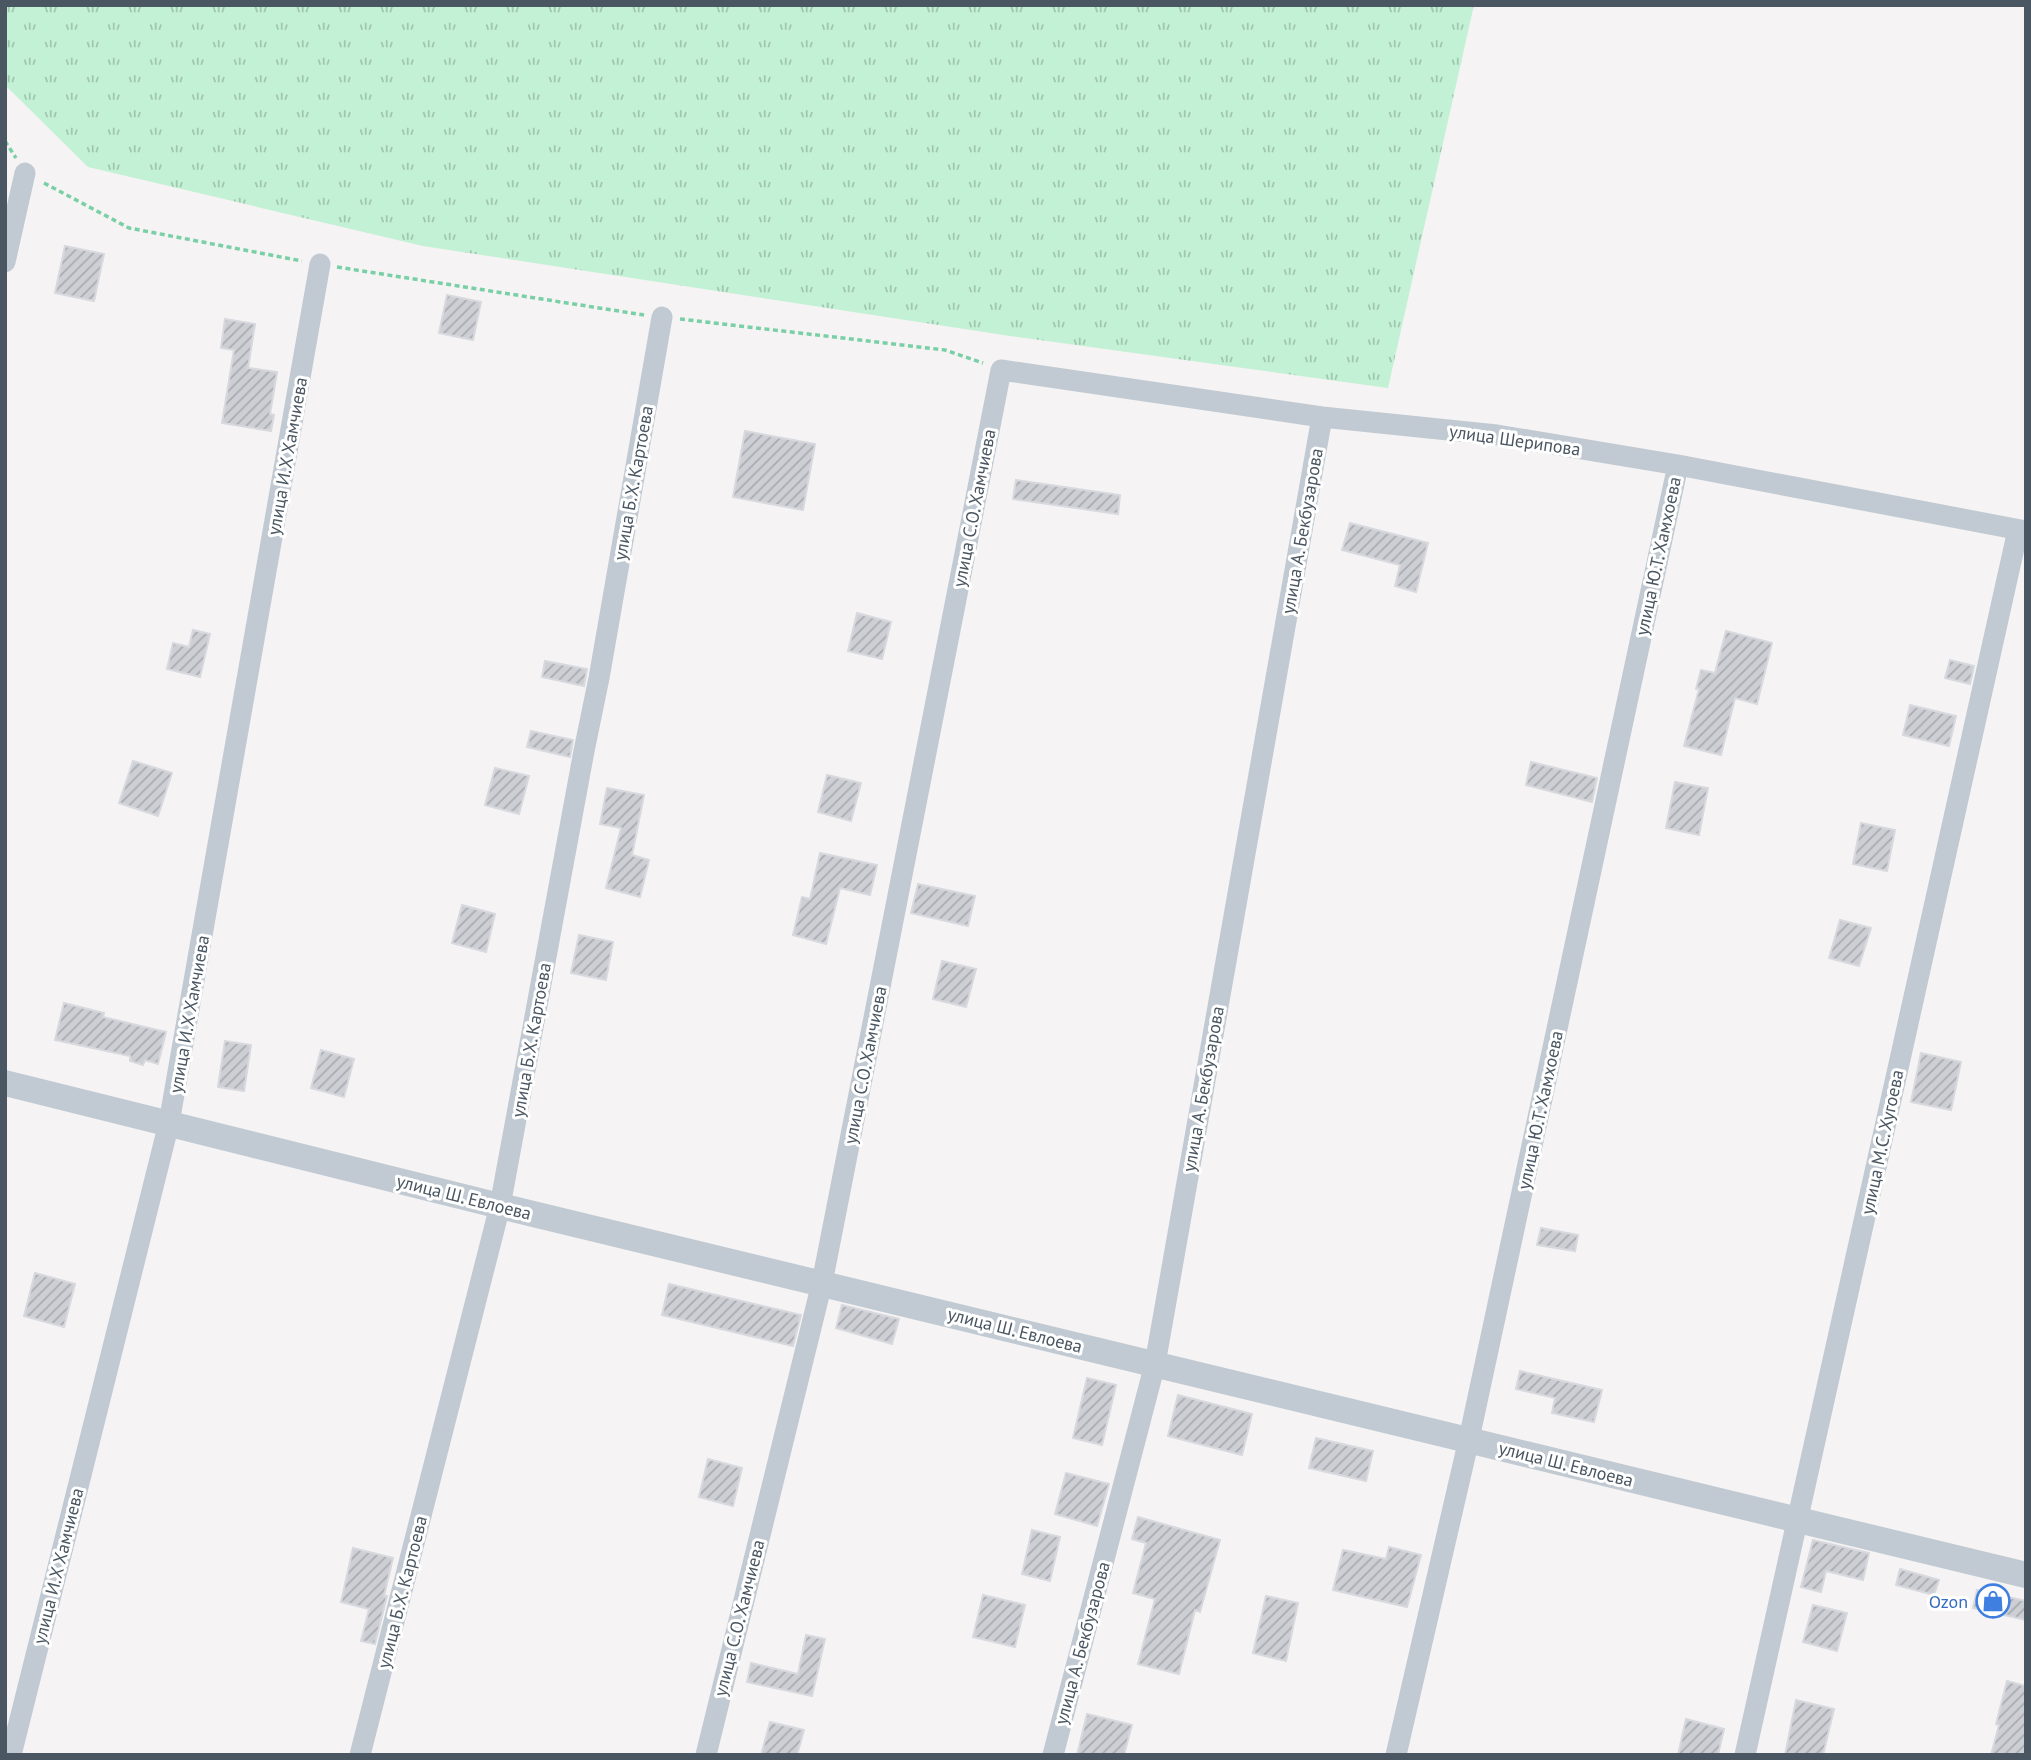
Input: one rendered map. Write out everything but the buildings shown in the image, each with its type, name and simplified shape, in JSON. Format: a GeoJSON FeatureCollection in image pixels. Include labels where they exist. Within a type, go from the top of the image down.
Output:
{"type":"FeatureCollection","features":[{"type":"Feature","properties":{"kind":"street"},"geometry":{"type":"LineString","coordinates":[[5,262],[25,173]]}},
{"type":"Feature","properties":{"kind":"street","name":"улица И.Х Хамчиева"},"geometry":{"type":"LineString","coordinates":[[11,1755],[169,1124],[320,264]]}},
{"type":"Feature","properties":{"kind":"street","name":"улица Б.Х. Картоева"},"geometry":{"type":"LineString","coordinates":[[360,1755],[500,1206],[584,751],[600,678],[662,317]]}},
{"type":"Feature","properties":{"kind":"street","name":"улица Шерипова"},"geometry":{"type":"LineString","coordinates":[[1001,370],[1322,417],[1497,435],[1678,465],[2022,530]]}},
{"type":"Feature","properties":{"kind":"street","name":"улица С.О. Хамчиева"},"geometry":{"type":"LineString","coordinates":[[706,1755],[822,1283],[1001,370]]}},
{"type":"Feature","properties":{"kind":"street","name":"улица А. Бекбузарова"},"geometry":{"type":"LineString","coordinates":[[1053,1755],[1154,1364],[1322,417]]}},
{"type":"Feature","properties":{"kind":"street","name":"улица Ю.Т. Хамхоева"},"geometry":{"type":"LineString","coordinates":[[1396,1755],[1469,1440],[1678,465]]}},
{"type":"Feature","properties":{"kind":"street","name":"улица М.С. Хугоева"},"geometry":{"type":"LineString","coordinates":[[1745,1755],[2022,530]]}},
{"type":"Feature","properties":{"kind":"street","name":"улица Ш. Евлоева"},"geometry":{"type":"LineString","coordinates":[[5,1083],[500,1206],[2026,1575]]}},
{"type":"Feature","properties":{"kind":"path"},"geometry":{"type":"LineString","coordinates":[[5,141],[25,173],[129,228],[320,264],[662,317],[946,350],[1001,370]]}},
{"type":"Feature","properties":{"kind":"green space"},"geometry":{"type":"Polygon","coordinates":[[[5,5],[1474,5],[1388,388],[1010,336],[423,246],[88,167],[5,85],[5,5]]]}},
{"type":"Feature","properties":{"kind":"place","name":"Ozon"},"geometry":{"type":"Point","coordinates":[1993,1601]}}]}
